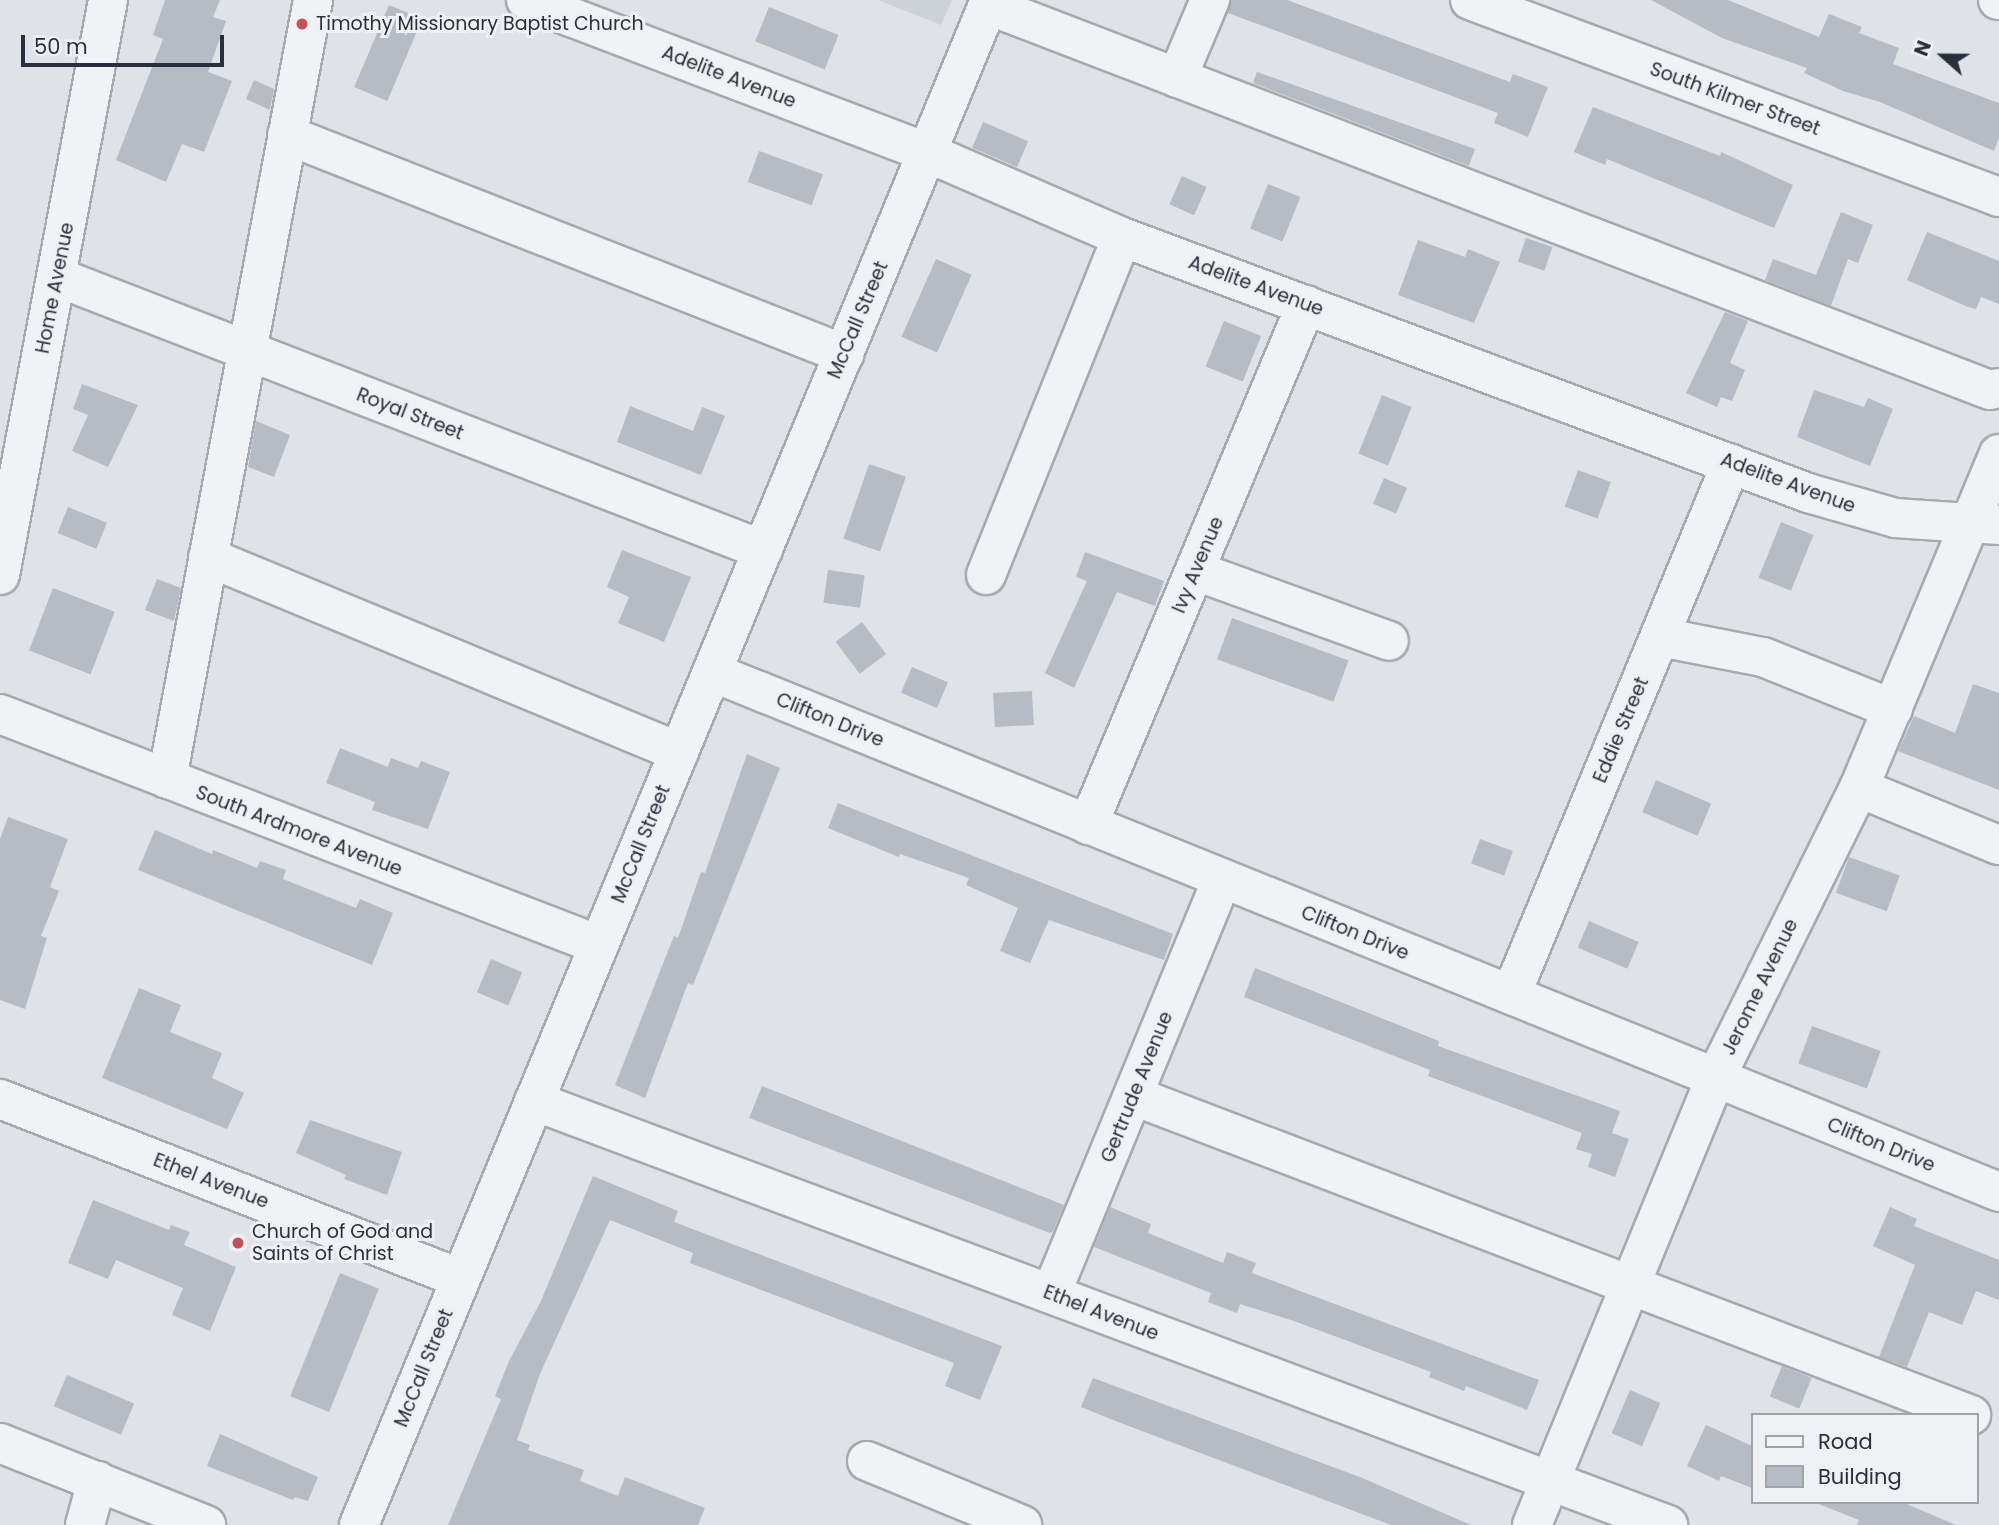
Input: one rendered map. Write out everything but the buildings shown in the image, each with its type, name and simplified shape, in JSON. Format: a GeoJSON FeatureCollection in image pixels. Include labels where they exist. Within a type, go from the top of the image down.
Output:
{"type":"FeatureCollection","features":[{"type":"Feature","properties":{"kind":"street","name":"Home Avenue"},"geometry":{"type":"LineString","coordinates":[[0,575],[108,0]]}},
{"type":"Feature","properties":{"kind":"street"},"geometry":{"type":"LineString","coordinates":[[167,779],[313,0]]}},
{"type":"Feature","properties":{"kind":"street","name":"Adelite Avenue"},"geometry":{"type":"LineString","coordinates":[[526,0],[1122,237],[1731,464],[1855,508],[1895,518],[1986,525]]}},
{"type":"Feature","properties":{"kind":"street"},"geometry":{"type":"LineString","coordinates":[[1177,78],[1210,0]]}},
{"type":"Feature","properties":{"kind":"street","name":"South Kilmer Street"},"geometry":{"type":"LineString","coordinates":[[1471,0],[1999,197]]}},
{"type":"Feature","properties":{"kind":"street"},"geometry":{"type":"LineString","coordinates":[[989,3],[1177,78],[1990,390],[1999,388]]}},
{"type":"Feature","properties":{"kind":"street","name":"McCall Street"},"geometry":{"type":"LineString","coordinates":[[359,1525],[989,3]]}},
{"type":"Feature","properties":{"kind":"street"},"geometry":{"type":"LineString","coordinates":[[287,135],[844,354]]}},
{"type":"Feature","properties":{"kind":"street"},"geometry":{"type":"LineString","coordinates":[[986,575],[1122,237]]}},
{"type":"Feature","properties":{"kind":"street","name":"Royal Street"},"geometry":{"type":"LineString","coordinates":[[57,276],[763,550]]}},
{"type":"Feature","properties":{"kind":"street","name":"Ivy Avenue"},"geometry":{"type":"LineString","coordinates":[[1088,825],[1306,305]]}},
{"type":"Feature","properties":{"kind":"street","name":"Jerome Avenue"},"geometry":{"type":"LineString","coordinates":[[1532,1525],[1716,1077],[1859,788],[1893,709],[1986,525],[1999,454]]}},
{"type":"Feature","properties":{"kind":"street","name":"Eddie Street"},"geometry":{"type":"LineString","coordinates":[[1511,995],[1731,464]]}},
{"type":"Feature","properties":{"kind":"street"},"geometry":{"type":"LineString","coordinates":[[208,557],[678,752]]}},
{"type":"Feature","properties":{"kind":"street"},"geometry":{"type":"LineString","coordinates":[[1196,571],[1389,640]]}},
{"type":"Feature","properties":{"kind":"street"},"geometry":{"type":"LineString","coordinates":[[1660,637],[1763,657],[1893,709]]}},
{"type":"Feature","properties":{"kind":"street","name":"Clifton Drive"},"geometry":{"type":"LineString","coordinates":[[712,672],[1999,1192]]}},
{"type":"Feature","properties":{"kind":"street","name":"South Ardmore Avenue"},"geometry":{"type":"LineString","coordinates":[[0,714],[599,945]]}},
{"type":"Feature","properties":{"kind":"street"},"geometry":{"type":"LineString","coordinates":[[1859,788],[1999,845]]}},
{"type":"Feature","properties":{"kind":"street","name":"Gertrude Avenue"},"geometry":{"type":"LineString","coordinates":[[1051,1294],[1222,879]]}},
{"type":"Feature","properties":{"kind":"street"},"geometry":{"type":"LineString","coordinates":[[1134,1096],[1966,1413]]}},
{"type":"Feature","properties":{"kind":"street","name":"Ethel Avenue"},"geometry":{"type":"LineString","coordinates":[[0,1099],[460,1279]]}},
{"type":"Feature","properties":{"kind":"street","name":"Ethel Avenue"},"geometry":{"type":"LineString","coordinates":[[534,1101],[1668,1525]]}},
{"type":"Feature","properties":{"kind":"street"},"geometry":{"type":"LineString","coordinates":[[1978,1418],[1999,1425]]}},
{"type":"Feature","properties":{"kind":"street"},"geometry":{"type":"LineString","coordinates":[[0,1443],[206,1525]]}},
{"type":"Feature","properties":{"kind":"street"},"geometry":{"type":"LineString","coordinates":[[867,1461],[1022,1525]]}},
{"type":"Feature","properties":{"kind":"street"},"geometry":{"type":"LineString","coordinates":[[85,1525],[97,1481]]}},
{"type":"Feature","properties":{"kind":"shaded area"},"geometry":{"type":"Polygon","coordinates":[[[878,0],[952,0],[941,25],[878,0]]]}},
{"type":"Feature","properties":{"kind":"place","name":"Timothy Missionary Baptist Church"},"geometry":{"type":"Point","coordinates":[302,24]}},
{"type":"Feature","properties":{"kind":"place","name":"Church of God and Saints of Christ"},"geometry":{"type":"Point","coordinates":[238,1243]}}]}
